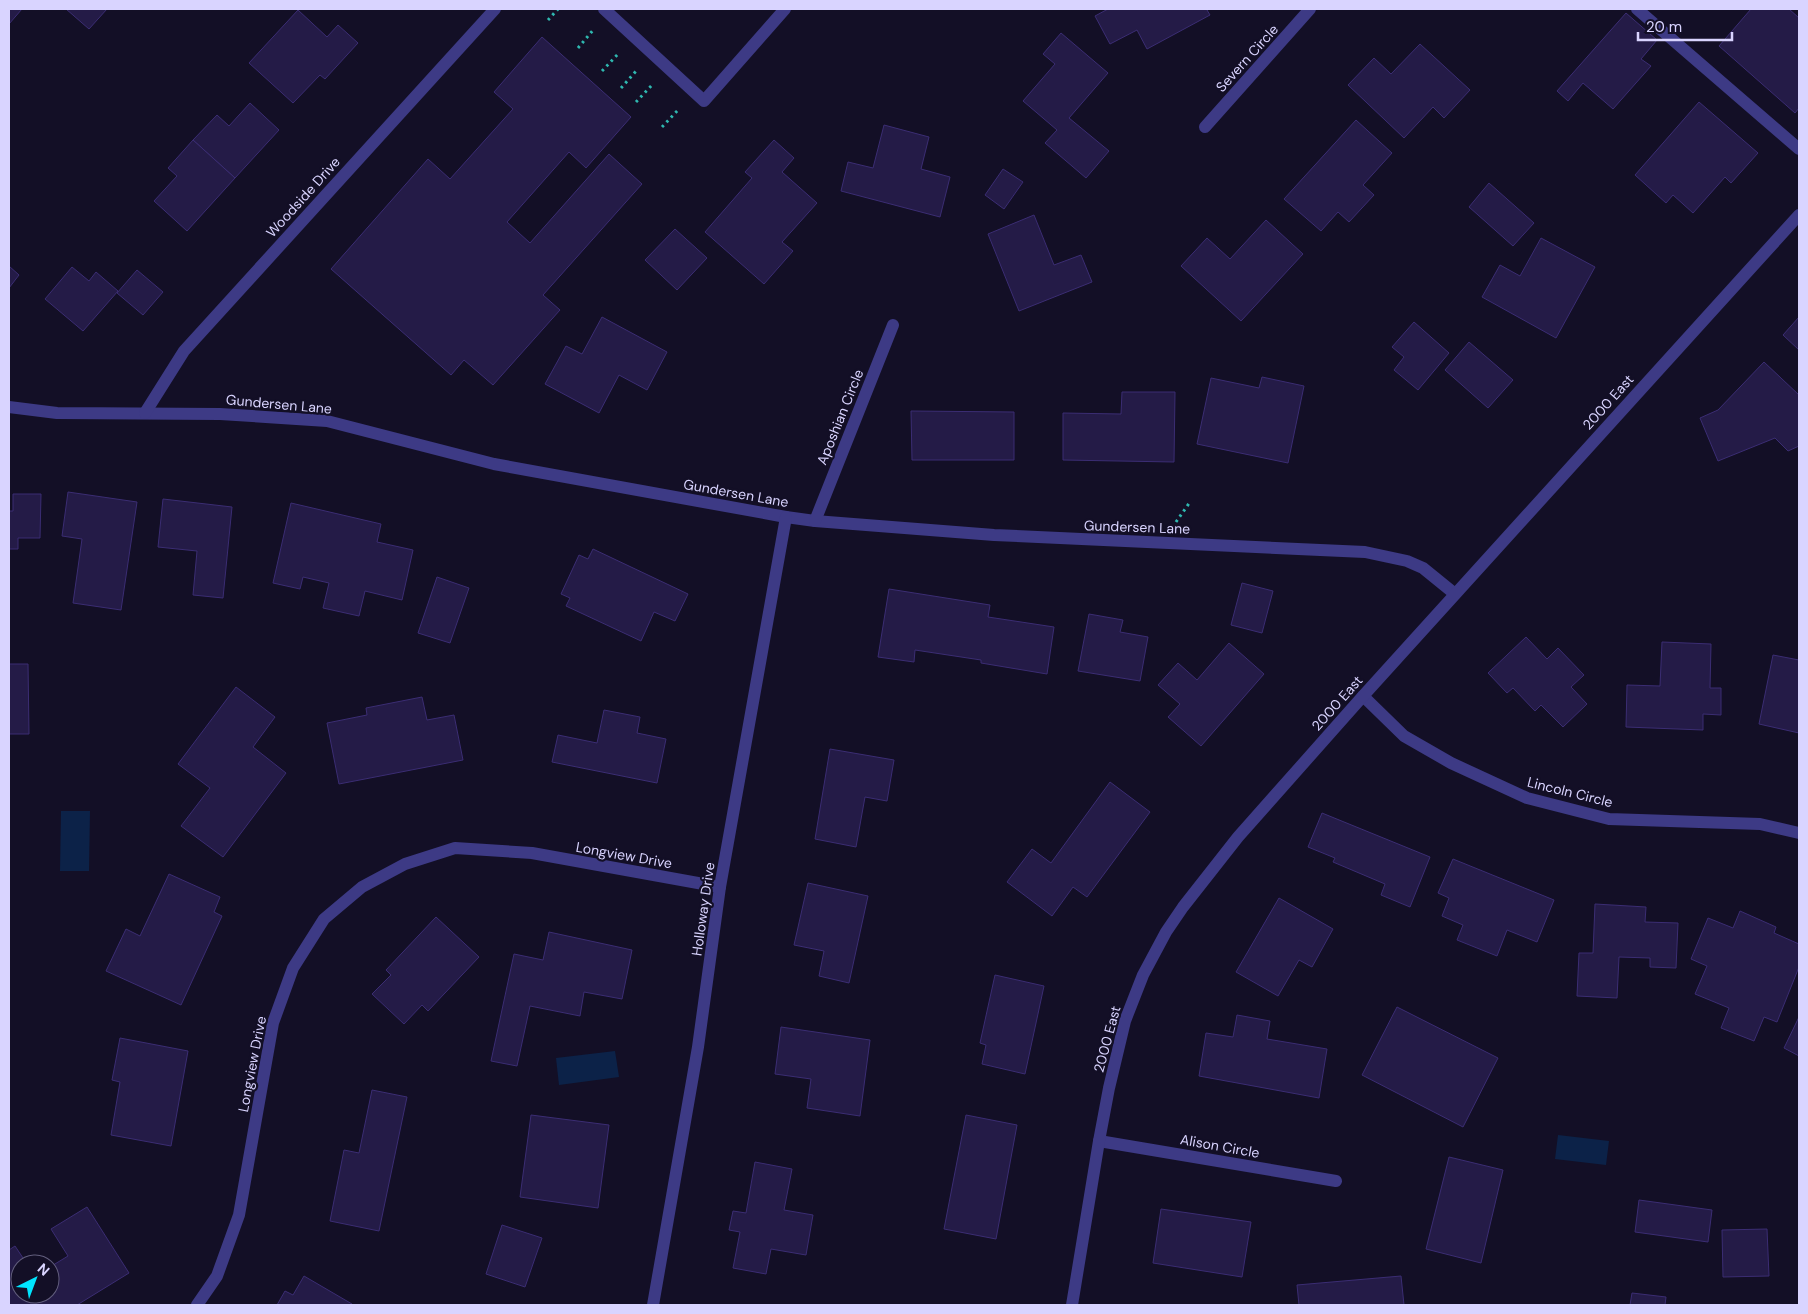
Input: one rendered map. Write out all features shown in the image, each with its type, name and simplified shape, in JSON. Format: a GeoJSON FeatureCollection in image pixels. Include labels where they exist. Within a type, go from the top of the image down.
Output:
{"type":"FeatureCollection","features":[{"type":"Feature","properties":{"kind":"street","name":"Woodside Drive"},"geometry":{"type":"LineString","coordinates":[[145,413],[184,350],[495,9]]}},
{"type":"Feature","properties":{"kind":"street"},"geometry":{"type":"LineString","coordinates":[[604,9],[704,101],[785,9]]}},
{"type":"Feature","properties":{"kind":"street","name":"Severn Circle"},"geometry":{"type":"LineString","coordinates":[[1205,127],[1310,9]]}},
{"type":"Feature","properties":{"kind":"street"},"geometry":{"type":"LineString","coordinates":[[1637,9],[1799,149]]}},
{"type":"Feature","properties":{"kind":"street","name":"2000 East"},"geometry":{"type":"LineString","coordinates":[[1072,1305],[1099,1141],[1125,1021],[1143,975],[1166,932],[1200,884],[1238,837],[1455,594],[1799,216]]}},
{"type":"Feature","properties":{"kind":"street","name":"Aposhian Circle"},"geometry":{"type":"LineString","coordinates":[[815,521],[894,326]]}},
{"type":"Feature","properties":{"kind":"street","name":"Gundersen Lane"},"geometry":{"type":"LineString","coordinates":[[9,407],[57,413],[220,414],[327,421],[494,464],[815,521],[994,535],[1365,552],[1407,561],[1423,568],[1455,594]]}},
{"type":"Feature","properties":{"kind":"street","name":"Holloway Drive"},"geometry":{"type":"LineString","coordinates":[[653,1305],[698,1048],[720,887],[786,517]]}},
{"type":"Feature","properties":{"kind":"street","name":"Lincoln Circle"},"geometry":{"type":"LineString","coordinates":[[1363,696],[1404,736],[1451,763],[1527,798],[1609,819],[1760,824],[1799,833]]}},
{"type":"Feature","properties":{"kind":"street","name":"Longview Drive"},"geometry":{"type":"LineString","coordinates":[[197,1305],[217,1276],[239,1216],[273,1024],[293,968],[324,920],[362,887],[405,864],[455,848],[532,853],[720,887]]}},
{"type":"Feature","properties":{"kind":"street","name":"Alison Circle"},"geometry":{"type":"LineString","coordinates":[[1099,1141],[1336,1181]]}},
{"type":"Feature","properties":{"kind":"path"},"geometry":{"type":"LineString","coordinates":[[548,20],[558,9]]}},
{"type":"Feature","properties":{"kind":"water"},"geometry":{"type":"Polygon","coordinates":[[[61,811],[90,811],[89,871],[60,871],[61,811]]]}},
{"type":"Feature","properties":{"kind":"water"},"geometry":{"type":"Polygon","coordinates":[[[615,1051],[619,1077],[559,1085],[556,1058],[615,1051]]]}},
{"type":"Feature","properties":{"kind":"water"},"geometry":{"type":"Polygon","coordinates":[[[1558,1135],[1609,1141],[1606,1165],[1555,1159],[1558,1135]]]}},
{"type":"Feature","properties":{"kind":"building"},"geometry":{"type":"Polygon","coordinates":[[[9,9],[22,9],[9,24],[9,9]]]}},
{"type":"Feature","properties":{"kind":"building"},"geometry":{"type":"Polygon","coordinates":[[[66,9],[107,9],[89,29],[66,9]]]}},
{"type":"Feature","properties":{"kind":"building"},"geometry":{"type":"Polygon","coordinates":[[[1108,9],[1209,9],[1207,10],[1210,15],[1147,49],[1137,30],[1110,44],[1095,16],[1108,9]]]}},
{"type":"Feature","properties":{"kind":"building"},"geometry":{"type":"Polygon","coordinates":[[[1751,9],[1789,9],[1799,18],[1799,108],[1795,113],[1719,46],[1751,9]]]}},
{"type":"Feature","properties":{"kind":"building"},"geometry":{"type":"Polygon","coordinates":[[[298,10],[327,37],[338,25],[358,43],[325,79],[320,75],[293,103],[249,63],[298,10]]]}},
{"type":"Feature","properties":{"kind":"building"},"geometry":{"type":"Polygon","coordinates":[[[1626,13],[1657,40],[1641,59],[1651,66],[1613,109],[1583,83],[1568,101],[1557,91],[1626,13]]]}},
{"type":"Feature","properties":{"kind":"building"},"geometry":{"type":"Polygon","coordinates":[[[1061,33],[1108,73],[1069,118],[1109,151],[1086,178],[1045,143],[1057,130],[1023,101],[1055,64],[1043,54],[1061,33]]]}},
{"type":"Feature","properties":{"kind":"building"},"geometry":{"type":"Polygon","coordinates":[[[542,37],[631,117],[586,168],[569,152],[507,222],[530,243],[609,154],[642,184],[543,295],[560,310],[493,385],[464,360],[451,375],[331,269],[428,159],[450,179],[513,109],[494,92],[542,37]]]}},
{"type":"Feature","properties":{"kind":"building"},"geometry":{"type":"Polygon","coordinates":[[[1420,44],[1470,90],[1444,118],[1433,107],[1404,138],[1348,85],[1374,58],[1391,74],[1420,44]]]}},
{"type":"Feature","properties":{"kind":"building"},"geometry":{"type":"Polygon","coordinates":[[[1699,102],[1758,153],[1731,183],[1725,177],[1693,213],[1673,195],[1666,203],[1635,175],[1699,102]]]}},
{"type":"Feature","properties":{"kind":"building"},"geometry":{"type":"Polygon","coordinates":[[[250,103],[279,130],[235,178],[193,140],[217,115],[229,126],[250,103]]]}},
{"type":"Feature","properties":{"kind":"building"},"geometry":{"type":"Polygon","coordinates":[[[1356,120],[1392,153],[1363,185],[1374,195],[1349,222],[1338,212],[1321,231],[1284,199],[1356,120]]]}},
{"type":"Feature","properties":{"kind":"building"},"geometry":{"type":"Polygon","coordinates":[[[884,125],[929,137],[921,169],[950,177],[940,217],[841,191],[848,162],[873,168],[884,125]]]}},
{"type":"Feature","properties":{"kind":"building"},"geometry":{"type":"Polygon","coordinates":[[[193,140],[235,178],[187,231],[154,201],[177,176],[168,168],[193,140]]]}},
{"type":"Feature","properties":{"kind":"building"},"geometry":{"type":"Polygon","coordinates":[[[774,140],[794,158],[782,172],[817,203],[782,242],[793,251],[764,284],[705,232],[752,178],[745,172],[774,140]]]}},
{"type":"Feature","properties":{"kind":"building"},"geometry":{"type":"Polygon","coordinates":[[[1003,169],[1023,182],[1004,209],[985,195],[1003,169]]]}},
{"type":"Feature","properties":{"kind":"building"},"geometry":{"type":"Polygon","coordinates":[[[1489,183],[1534,223],[1513,246],[1469,207],[1489,183]]]}},
{"type":"Feature","properties":{"kind":"building"},"geometry":{"type":"Polygon","coordinates":[[[1034,215],[1054,265],[1081,255],[1092,282],[1019,311],[988,234],[1034,215]]]}},
{"type":"Feature","properties":{"kind":"building"},"geometry":{"type":"Polygon","coordinates":[[[1266,220],[1303,254],[1241,321],[1181,266],[1207,238],[1230,259],[1266,220]]]}},
{"type":"Feature","properties":{"kind":"building"},"geometry":{"type":"Polygon","coordinates":[[[675,229],[707,258],[677,290],[645,260],[675,229]]]}},
{"type":"Feature","properties":{"kind":"building"},"geometry":{"type":"Polygon","coordinates":[[[1541,238],[1595,267],[1556,338],[1482,297],[1500,265],[1520,276],[1541,238]]]}},
{"type":"Feature","properties":{"kind":"building"},"geometry":{"type":"Polygon","coordinates":[[[9,266],[19,275],[9,288],[9,266]]]}},
{"type":"Feature","properties":{"kind":"building"},"geometry":{"type":"Polygon","coordinates":[[[72,267],[89,281],[96,272],[118,291],[83,331],[45,299],[72,267]]]}},
{"type":"Feature","properties":{"kind":"building"},"geometry":{"type":"Polygon","coordinates":[[[137,270],[163,292],[143,315],[117,293],[137,270]]]}},
{"type":"Feature","properties":{"kind":"building"},"geometry":{"type":"Polygon","coordinates":[[[602,317],[667,352],[647,390],[619,375],[599,413],[545,384],[566,346],[582,354],[602,317]]]}},
{"type":"Feature","properties":{"kind":"building"},"geometry":{"type":"Polygon","coordinates":[[[1799,317],[1799,350],[1783,335],[1799,317]]]}},
{"type":"Feature","properties":{"kind":"building"},"geometry":{"type":"Polygon","coordinates":[[[1414,322],[1449,353],[1418,390],[1394,370],[1404,357],[1392,347],[1414,322]]]}},
{"type":"Feature","properties":{"kind":"building"},"geometry":{"type":"Polygon","coordinates":[[[1469,342],[1513,380],[1488,408],[1445,370],[1469,342]]]}},
{"type":"Feature","properties":{"kind":"building"},"geometry":{"type":"Polygon","coordinates":[[[1764,362],[1799,395],[1799,446],[1788,451],[1775,438],[1718,461],[1700,418],[1718,410],[1764,362]]]}},
{"type":"Feature","properties":{"kind":"building"},"geometry":{"type":"Polygon","coordinates":[[[1262,377],[1304,386],[1288,463],[1197,444],[1211,378],[1259,388],[1262,377]]]}},
{"type":"Feature","properties":{"kind":"building"},"geometry":{"type":"Polygon","coordinates":[[[1122,392],[1175,392],[1174,462],[1063,460],[1063,413],[1121,414],[1122,392]]]}},
{"type":"Feature","properties":{"kind":"building"},"geometry":{"type":"Polygon","coordinates":[[[911,411],[1014,412],[1014,460],[912,460],[911,411]]]}},
{"type":"Feature","properties":{"kind":"building"},"geometry":{"type":"Polygon","coordinates":[[[68,492],[137,502],[121,610],[73,603],[82,539],[62,536],[68,492]]]}},
{"type":"Feature","properties":{"kind":"building"},"geometry":{"type":"Polygon","coordinates":[[[13,494],[41,494],[40,538],[18,538],[18,549],[9,549],[9,511],[13,511],[13,494]]]}},
{"type":"Feature","properties":{"kind":"building"},"geometry":{"type":"Polygon","coordinates":[[[163,499],[232,507],[223,598],[193,595],[197,551],[158,547],[163,499]]]}},
{"type":"Feature","properties":{"kind":"building"},"geometry":{"type":"Polygon","coordinates":[[[291,503],[381,524],[377,542],[413,550],[402,600],[365,591],[359,616],[323,608],[329,583],[303,577],[300,589],[273,583],[291,503]]]}},
{"type":"Feature","properties":{"kind":"building"},"geometry":{"type":"Polygon","coordinates":[[[593,549],[688,594],[675,621],[654,612],[641,641],[566,606],[570,598],[561,594],[579,555],[588,559],[593,549]]]}},
{"type":"Feature","properties":{"kind":"building"},"geometry":{"type":"Polygon","coordinates":[[[437,577],[469,588],[450,643],[418,633],[437,577]]]}},
{"type":"Feature","properties":{"kind":"building"},"geometry":{"type":"Polygon","coordinates":[[[1242,583],[1273,591],[1262,633],[1231,625],[1242,583]]]}},
{"type":"Feature","properties":{"kind":"building"},"geometry":{"type":"Polygon","coordinates":[[[889,589],[990,605],[988,617],[1054,627],[1047,674],[981,663],[981,660],[915,650],[914,662],[878,657],[889,589]]]}},
{"type":"Feature","properties":{"kind":"building"},"geometry":{"type":"Polygon","coordinates":[[[1089,614],[1123,620],[1120,632],[1148,637],[1140,681],[1078,671],[1089,614]]]}},
{"type":"Feature","properties":{"kind":"building"},"geometry":{"type":"Polygon","coordinates":[[[1526,637],[1547,659],[1558,648],[1584,675],[1571,687],[1587,704],[1563,727],[1541,705],[1535,711],[1513,688],[1507,693],[1488,673],[1526,637]]]}},
{"type":"Feature","properties":{"kind":"building"},"geometry":{"type":"Polygon","coordinates":[[[1662,642],[1711,644],[1710,688],[1721,688],[1721,715],[1703,714],[1703,730],[1626,727],[1627,685],[1660,686],[1662,642]]]}},
{"type":"Feature","properties":{"kind":"building"},"geometry":{"type":"Polygon","coordinates":[[[1229,643],[1264,674],[1201,746],[1168,717],[1180,704],[1158,685],[1178,663],[1197,680],[1229,643]]]}},
{"type":"Feature","properties":{"kind":"building"},"geometry":{"type":"Polygon","coordinates":[[[1773,655],[1799,660],[1799,733],[1759,724],[1773,655]]]}},
{"type":"Feature","properties":{"kind":"building"},"geometry":{"type":"Polygon","coordinates":[[[9,664],[28,664],[29,734],[9,734],[9,664]]]}},
{"type":"Feature","properties":{"kind":"building"},"geometry":{"type":"Polygon","coordinates":[[[236,687],[275,717],[253,747],[286,773],[223,857],[181,826],[210,788],[178,764],[236,687]]]}},
{"type":"Feature","properties":{"kind":"building"},"geometry":{"type":"Polygon","coordinates":[[[422,697],[427,720],[454,715],[463,760],[339,784],[327,723],[367,715],[366,708],[422,697]]]}},
{"type":"Feature","properties":{"kind":"building"},"geometry":{"type":"Polygon","coordinates":[[[604,710],[640,717],[637,733],[666,739],[657,783],[552,762],[558,735],[597,743],[604,710]]]}},
{"type":"Feature","properties":{"kind":"building"},"geometry":{"type":"Polygon","coordinates":[[[830,749],[894,760],[887,801],[865,797],[856,847],[815,839],[830,749]]]}},
{"type":"Feature","properties":{"kind":"building"},"geometry":{"type":"Polygon","coordinates":[[[1110,782],[1150,812],[1087,897],[1073,887],[1052,916],[1007,882],[1032,849],[1051,863],[1110,782]]]}},
{"type":"Feature","properties":{"kind":"building"},"geometry":{"type":"Polygon","coordinates":[[[1322,813],[1430,857],[1410,907],[1381,895],[1385,884],[1333,862],[1335,858],[1308,847],[1322,813]]]}},
{"type":"Feature","properties":{"kind":"building"},"geometry":{"type":"Polygon","coordinates":[[[1453,859],[1554,900],[1537,942],[1507,930],[1497,956],[1457,940],[1463,925],[1442,916],[1449,898],[1438,893],[1453,859]]]}},
{"type":"Feature","properties":{"kind":"building"},"geometry":{"type":"Polygon","coordinates":[[[169,874],[220,897],[214,912],[222,916],[181,1005],[106,971],[126,929],[140,936],[169,874]]]}},
{"type":"Feature","properties":{"kind":"building"},"geometry":{"type":"Polygon","coordinates":[[[808,883],[868,896],[849,983],[819,976],[824,951],[794,945],[808,883]]]}},
{"type":"Feature","properties":{"kind":"building"},"geometry":{"type":"Polygon","coordinates":[[[1279,898],[1333,929],[1312,967],[1299,960],[1278,996],[1236,972],[1279,898]]]}},
{"type":"Feature","properties":{"kind":"building"},"geometry":{"type":"Polygon","coordinates":[[[1595,904],[1646,907],[1645,922],[1678,923],[1676,968],[1650,967],[1650,958],[1619,957],[1617,998],[1577,996],[1579,953],[1593,953],[1595,904]]]}},
{"type":"Feature","properties":{"kind":"building"},"geometry":{"type":"Polygon","coordinates":[[[1740,911],[1776,927],[1774,933],[1799,944],[1799,967],[1777,1022],[1764,1017],[1754,1041],[1721,1028],[1729,1008],[1695,994],[1707,966],[1691,959],[1708,918],[1733,928],[1740,911]]]}},
{"type":"Feature","properties":{"kind":"building"},"geometry":{"type":"Polygon","coordinates":[[[436,917],[479,957],[428,1011],[422,1005],[404,1024],[372,994],[391,975],[386,970],[436,917]]]}},
{"type":"Feature","properties":{"kind":"building"},"geometry":{"type":"Polygon","coordinates":[[[549,932],[632,950],[622,999],[584,992],[580,1016],[530,1006],[517,1066],[491,1061],[514,954],[543,960],[549,932]]]}},
{"type":"Feature","properties":{"kind":"building"},"geometry":{"type":"Polygon","coordinates":[[[995,975],[1044,986],[1025,1074],[982,1064],[986,1045],[980,1043],[995,975]]]}},
{"type":"Feature","properties":{"kind":"building"},"geometry":{"type":"Polygon","coordinates":[[[1397,1007],[1498,1058],[1463,1127],[1362,1075],[1397,1007]]]}},
{"type":"Feature","properties":{"kind":"building"},"geometry":{"type":"Polygon","coordinates":[[[1237,1015],[1270,1021],[1267,1039],[1327,1049],[1319,1098],[1199,1076],[1206,1033],[1233,1037],[1237,1015]]]}},
{"type":"Feature","properties":{"kind":"building"},"geometry":{"type":"Polygon","coordinates":[[[1799,1017],[1799,1056],[1784,1048],[1799,1017]]]}},
{"type":"Feature","properties":{"kind":"building"},"geometry":{"type":"Polygon","coordinates":[[[781,1027],[870,1040],[860,1116],[807,1108],[811,1079],[775,1074],[781,1027]]]}},
{"type":"Feature","properties":{"kind":"building"},"geometry":{"type":"Polygon","coordinates":[[[120,1038],[188,1051],[171,1146],[111,1135],[120,1082],[112,1080],[120,1038]]]}},
{"type":"Feature","properties":{"kind":"building"},"geometry":{"type":"Polygon","coordinates":[[[372,1090],[407,1097],[379,1231],[330,1221],[344,1150],[359,1153],[372,1090]]]}},
{"type":"Feature","properties":{"kind":"building"},"geometry":{"type":"Polygon","coordinates":[[[531,1115],[609,1125],[598,1208],[520,1197],[531,1115]]]}},
{"type":"Feature","properties":{"kind":"building"},"geometry":{"type":"Polygon","coordinates":[[[966,1115],[1017,1125],[996,1239],[944,1229],[966,1115]]]}},
{"type":"Feature","properties":{"kind":"building"},"geometry":{"type":"Polygon","coordinates":[[[1449,1157],[1503,1170],[1481,1263],[1426,1249],[1449,1157]]]}},
{"type":"Feature","properties":{"kind":"building"},"geometry":{"type":"Polygon","coordinates":[[[755,1162],[792,1169],[784,1210],[813,1215],[806,1255],[771,1249],[766,1274],[733,1268],[740,1232],[729,1230],[733,1211],[746,1213],[755,1162]]]}},
{"type":"Feature","properties":{"kind":"building"},"geometry":{"type":"Polygon","coordinates":[[[1639,1200],[1712,1210],[1708,1242],[1635,1232],[1639,1200]]]}},
{"type":"Feature","properties":{"kind":"building"},"geometry":{"type":"Polygon","coordinates":[[[87,1207],[129,1273],[77,1305],[9,1305],[9,1250],[15,1246],[20,1254],[10,1254],[10,1304],[60,1304],[60,1261],[68,1256],[51,1229],[87,1207]]]}},
{"type":"Feature","properties":{"kind":"building"},"geometry":{"type":"Polygon","coordinates":[[[1161,1209],[1251,1222],[1242,1277],[1153,1263],[1161,1209]]]}},
{"type":"Feature","properties":{"kind":"building"},"geometry":{"type":"Polygon","coordinates":[[[502,1225],[542,1238],[525,1287],[486,1274],[502,1225]]]}},
{"type":"Feature","properties":{"kind":"building"},"geometry":{"type":"Polygon","coordinates":[[[1767,1229],[1769,1276],[1723,1277],[1722,1230],[1767,1229]]]}},
{"type":"Feature","properties":{"kind":"building"},"geometry":{"type":"Polygon","coordinates":[[[304,1276],[352,1304],[277,1305],[285,1291],[293,1295],[304,1276]]]}},
{"type":"Feature","properties":{"kind":"building"},"geometry":{"type":"Polygon","coordinates":[[[1401,1276],[1404,1305],[1299,1305],[1297,1285],[1401,1276]]]}},
{"type":"Feature","properties":{"kind":"building"},"geometry":{"type":"Polygon","coordinates":[[[1632,1293],[1666,1297],[1665,1305],[1630,1305],[1632,1293]]]}}]}
